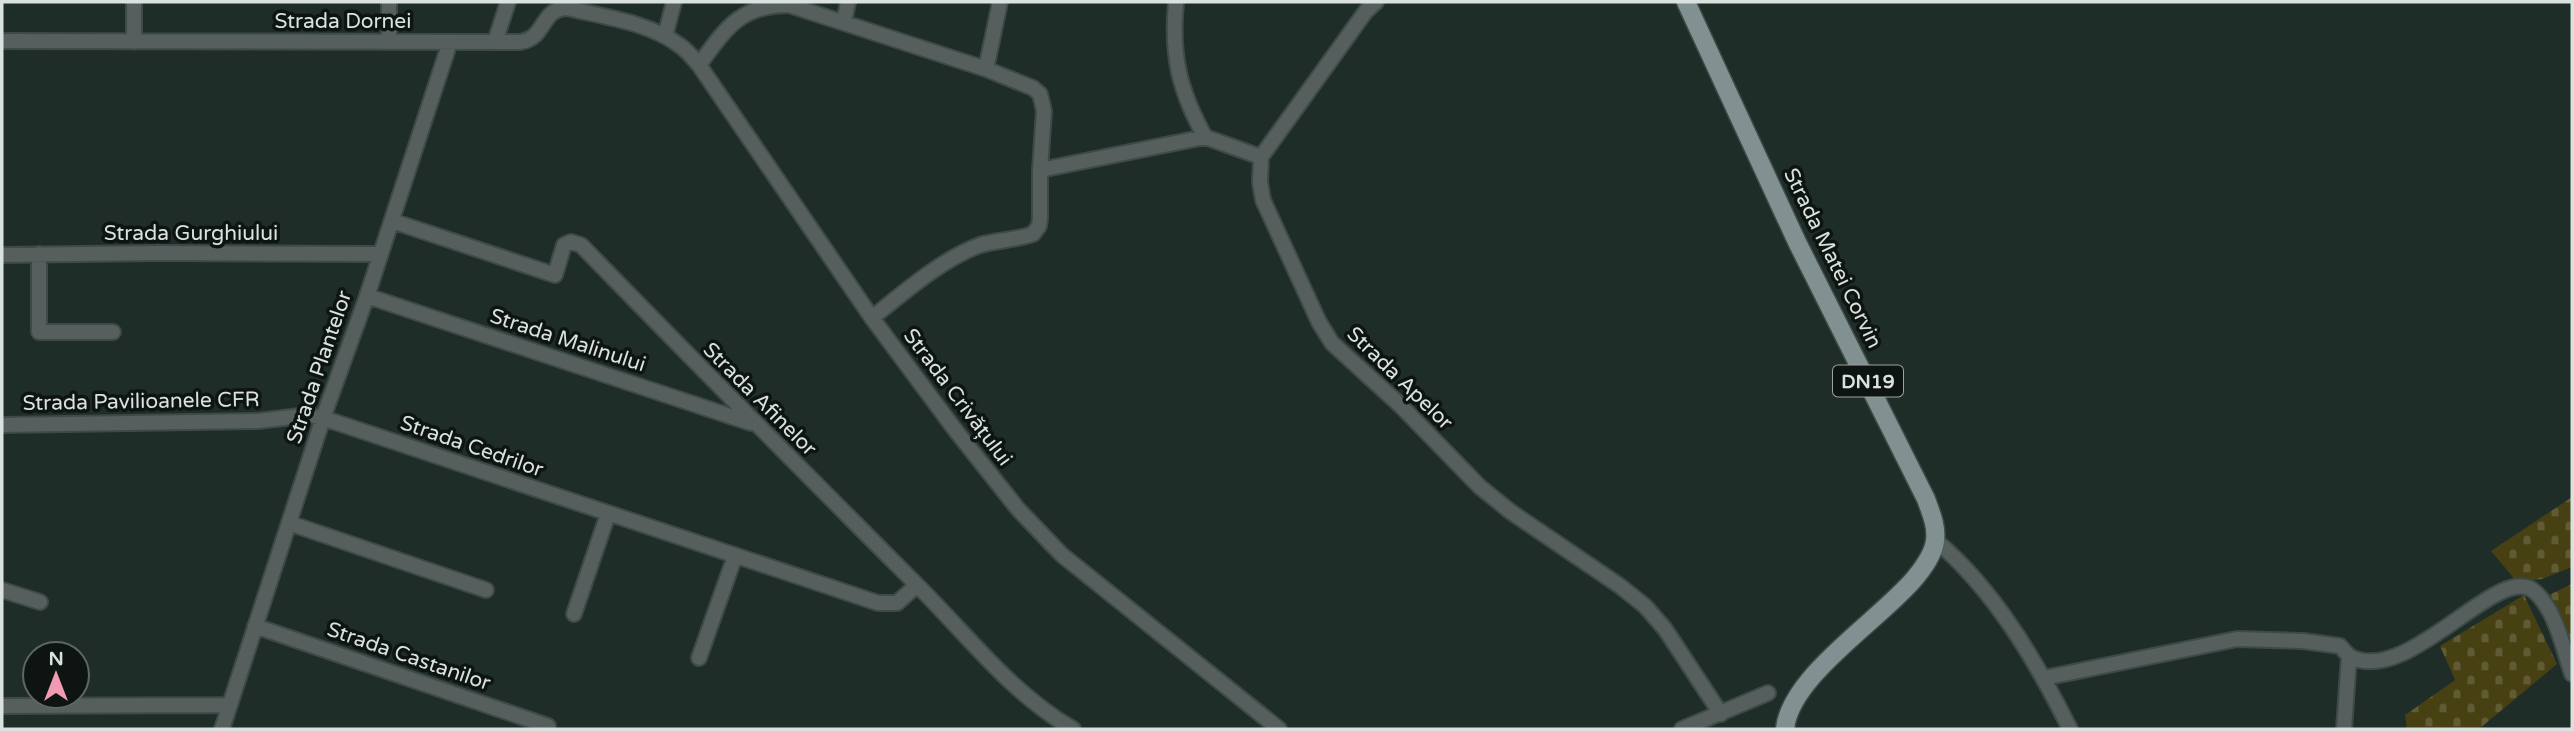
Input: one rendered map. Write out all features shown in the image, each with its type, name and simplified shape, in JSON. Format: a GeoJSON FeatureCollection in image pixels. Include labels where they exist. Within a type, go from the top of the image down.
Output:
{"type":"FeatureCollection","features":[{"type":"Feature","properties":{"kind":"main road","name":"Strada Matei Corvin"},"geometry":{"type":"LineString","coordinates":[[1686,2],[1797,242],[1926,499],[1935,527],[1935,540]]}},
{"type":"Feature","properties":{"kind":"main road"},"geometry":{"type":"LineString","coordinates":[[1784,729],[1791,704],[1810,677],[1906,588],[1932,553],[1935,540]]}},
{"type":"Feature","properties":{"kind":"street"},"geometry":{"type":"LineString","coordinates":[[134,2],[134,42]]}},
{"type":"Feature","properties":{"kind":"street"},"geometry":{"type":"LineString","coordinates":[[388,2],[389,42]]}},
{"type":"Feature","properties":{"kind":"street"},"geometry":{"type":"LineString","coordinates":[[495,42],[508,2]]}},
{"type":"Feature","properties":{"kind":"street"},"geometry":{"type":"LineString","coordinates":[[665,36],[674,2]]}},
{"type":"Feature","properties":{"kind":"street"},"geometry":{"type":"LineString","coordinates":[[844,22],[848,2]]}},
{"type":"Feature","properties":{"kind":"street"},"geometry":{"type":"LineString","coordinates":[[986,69],[999,2]]}},
{"type":"Feature","properties":{"kind":"street"},"geometry":{"type":"LineString","coordinates":[[1176,2],[1174,28],[1178,75],[1205,136]]}},
{"type":"Feature","properties":{"kind":"street"},"geometry":{"type":"LineString","coordinates":[[1040,170],[1205,136],[1261,158],[1366,11],[1376,2]]}},
{"type":"Feature","properties":{"kind":"street"},"geometry":{"type":"LineString","coordinates":[[699,65],[733,23],[747,12],[769,5],[789,5],[986,69],[1040,93],[1044,111],[1039,226],[1033,234],[983,244],[967,251],[900,295],[872,318]]}},
{"type":"Feature","properties":{"kind":"street","name":"Strada Dornei"},"geometry":{"type":"LineString","coordinates":[[2,41],[529,41],[557,8],[567,8],[645,27],[665,36]]}},
{"type":"Feature","properties":{"kind":"street","name":"Strada Crivățului"},"geometry":{"type":"LineString","coordinates":[[665,36],[681,46],[699,65],[872,318],[1018,509],[1062,555],[1279,729]]}},
{"type":"Feature","properties":{"kind":"street","name":"Strada Plantelor"},"geometry":{"type":"LineString","coordinates":[[222,729],[323,418],[450,42]]}},
{"type":"Feature","properties":{"kind":"street","name":"Strada Apelor"},"geometry":{"type":"LineString","coordinates":[[1261,158],[1260,182],[1269,216],[1319,322],[1332,343],[1400,405],[1480,487],[1511,512],[1645,606],[1665,629],[1721,714]]}},
{"type":"Feature","properties":{"kind":"street","name":"Strada Afinelor"},"geometry":{"type":"LineString","coordinates":[[391,221],[555,275],[564,245],[571,242],[580,245],[755,425],[918,585],[972,645],[1032,701],[1073,729]]}},
{"type":"Feature","properties":{"kind":"street"},"geometry":{"type":"LineString","coordinates":[[39,254],[39,332],[113,332]]}},
{"type":"Feature","properties":{"kind":"street","name":"Strada Gurghiului"},"geometry":{"type":"LineString","coordinates":[[2,255],[380,254]]}},
{"type":"Feature","properties":{"kind":"street","name":"Strada Malinului"},"geometry":{"type":"LineString","coordinates":[[366,296],[755,425]]}},
{"type":"Feature","properties":{"kind":"street","name":"Strada Pavilioanele CFR"},"geometry":{"type":"LineString","coordinates":[[3,428],[258,421],[308,415],[323,418]]}},
{"type":"Feature","properties":{"kind":"street","name":"Strada Cedrilor"},"geometry":{"type":"LineString","coordinates":[[323,418],[878,603],[897,603],[918,585]]}},
{"type":"Feature","properties":{"kind":"street"},"geometry":{"type":"LineString","coordinates":[[574,614],[608,514]]}},
{"type":"Feature","properties":{"kind":"street"},"geometry":{"type":"LineString","coordinates":[[289,523],[486,590]]}},
{"type":"Feature","properties":{"kind":"street"},"geometry":{"type":"LineString","coordinates":[[1935,540],[1957,558],[1997,609],[2044,678],[2070,729]]}},
{"type":"Feature","properties":{"kind":"street"},"geometry":{"type":"LineString","coordinates":[[699,658],[735,556]]}},
{"type":"Feature","properties":{"kind":"street"},"geometry":{"type":"LineString","coordinates":[[2044,678],[2237,639],[2289,640],[2340,646],[2349,657],[2373,663],[2386,660],[2426,641],[2496,592],[2519,585],[2533,590],[2549,610],[2572,674]]}},
{"type":"Feature","properties":{"kind":"street"},"geometry":{"type":"LineString","coordinates":[[2,590],[40,602]]}},
{"type":"Feature","properties":{"kind":"street","name":"Strada Castanilor"},"geometry":{"type":"LineString","coordinates":[[255,626],[548,726]]}},
{"type":"Feature","properties":{"kind":"street"},"geometry":{"type":"LineString","coordinates":[[2344,729],[2349,657]]}},
{"type":"Feature","properties":{"kind":"street"},"geometry":{"type":"LineString","coordinates":[[1682,729],[1706,726],[1721,714],[1768,693]]}},
{"type":"Feature","properties":{"kind":"street"},"geometry":{"type":"LineString","coordinates":[[2,706],[230,705]]}},
{"type":"Feature","properties":{"kind":"green space"},"geometry":{"type":"Polygon","coordinates":[[[2572,497],[2572,567],[2542,579],[2517,582],[2491,551],[2572,497]]]}},
{"type":"Feature","properties":{"kind":"green space"},"geometry":{"type":"Polygon","coordinates":[[[2572,584],[2572,644],[2549,595],[2572,584]]]}},
{"type":"Feature","properties":{"kind":"green space"},"geometry":{"type":"Polygon","coordinates":[[[2524,595],[2557,664],[2479,729],[2407,729],[2405,715],[2455,680],[2440,646],[2524,595]]]}}]}
